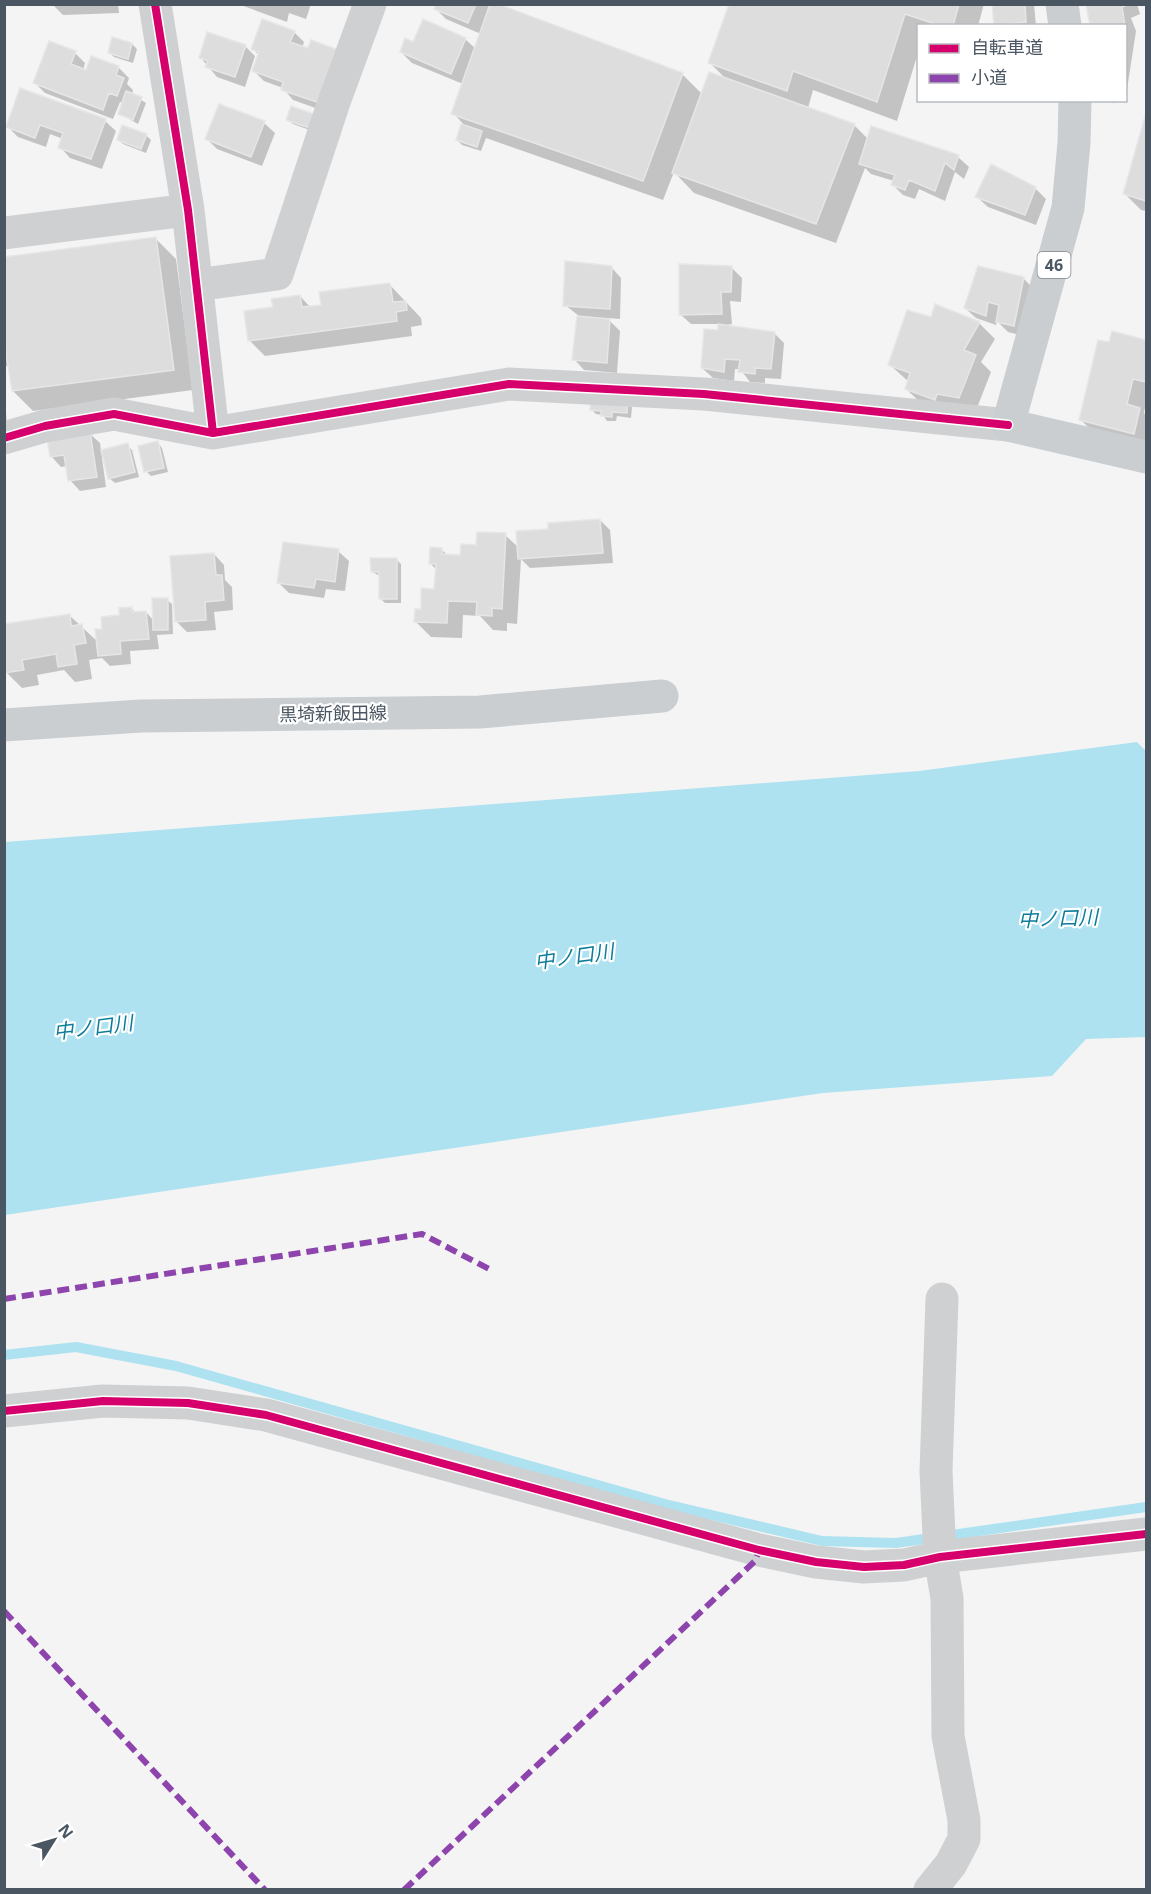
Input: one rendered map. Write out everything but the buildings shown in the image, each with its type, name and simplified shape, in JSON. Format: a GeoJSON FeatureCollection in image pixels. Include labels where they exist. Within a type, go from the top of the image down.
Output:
{"type":"FeatureCollection","features":[{"type":"Feature","properties":{"kind":"main road"},"geometry":{"type":"LineString","coordinates":[[1062,4],[1065,24]]}},
{"type":"Feature","properties":{"kind":"main road","name":"46"},"geometry":{"type":"LineString","coordinates":[[1008,425],[1068,208],[1075,102]]}},
{"type":"Feature","properties":{"kind":"main road"},"geometry":{"type":"LineString","coordinates":[[1008,425],[1146,457]]}},
{"type":"Feature","properties":{"kind":"main road","name":"黒埼新飯田線"},"geometry":{"type":"LineString","coordinates":[[4,725],[141,716],[480,712],[662,696]]}},
{"type":"Feature","properties":{"kind":"street"},"geometry":{"type":"LineString","coordinates":[[155,4],[188,210],[213,432]]}},
{"type":"Feature","properties":{"kind":"street"},"geometry":{"type":"LineString","coordinates":[[196,285],[277,274],[335,99],[370,4]]}},
{"type":"Feature","properties":{"kind":"street"},"geometry":{"type":"LineString","coordinates":[[4,232],[188,210]]}},
{"type":"Feature","properties":{"kind":"street"},"geometry":{"type":"LineString","coordinates":[[4,438],[45,426],[114,414],[213,432],[509,384],[704,394],[1008,425]]}},
{"type":"Feature","properties":{"kind":"street"},"geometry":{"type":"LineString","coordinates":[[930,1890],[951,1864],[964,1839],[964,1820],[948,1736],[947,1598],[940,1557],[936,1471],[942,1299]]}},
{"type":"Feature","properties":{"kind":"street"},"geometry":{"type":"LineString","coordinates":[[4,1411],[103,1401],[188,1403],[266,1415],[759,1550],[816,1562],[864,1568],[904,1565],[940,1557],[1146,1534]]}},
{"type":"Feature","properties":{"kind":"water","name":"中ノ口川"},"geometry":{"type":"Polygon","coordinates":[[[1137,742],[1146,751],[1146,1037],[1086,1039],[1052,1076],[823,1093],[5,1215],[5,842],[919,771],[1137,742]]]}},
{"type":"Feature","properties":{"kind":"waterway"},"geometry":{"type":"LineString","coordinates":[[4,1355],[76,1347],[176,1366],[665,1504],[822,1541],[896,1543],[1146,1507]]}},
{"type":"Feature","properties":{"kind":"marked path"},"geometry":{"type":"LineString","coordinates":[[4,1299],[422,1234],[489,1269]]}},
{"type":"Feature","properties":{"kind":"marked path"},"geometry":{"type":"LineString","coordinates":[[404,1890],[755,1561],[759,1550]]}},
{"type":"Feature","properties":{"kind":"marked path"},"geometry":{"type":"LineString","coordinates":[[4,1611],[265,1890]]}},
{"type":"Feature","properties":{"kind":"cycle path"},"geometry":{"type":"LineString","coordinates":[[155,4],[188,210],[213,433]]}},
{"type":"Feature","properties":{"kind":"cycle path"},"geometry":{"type":"LineString","coordinates":[[4,438],[45,426],[114,414],[213,433],[509,384],[704,394],[1008,425]]}},
{"type":"Feature","properties":{"kind":"cycle path"},"geometry":{"type":"LineString","coordinates":[[4,1411],[103,1401],[188,1403],[266,1415],[759,1550],[816,1562],[864,1567],[904,1565],[940,1557],[1146,1534]]}}]}
